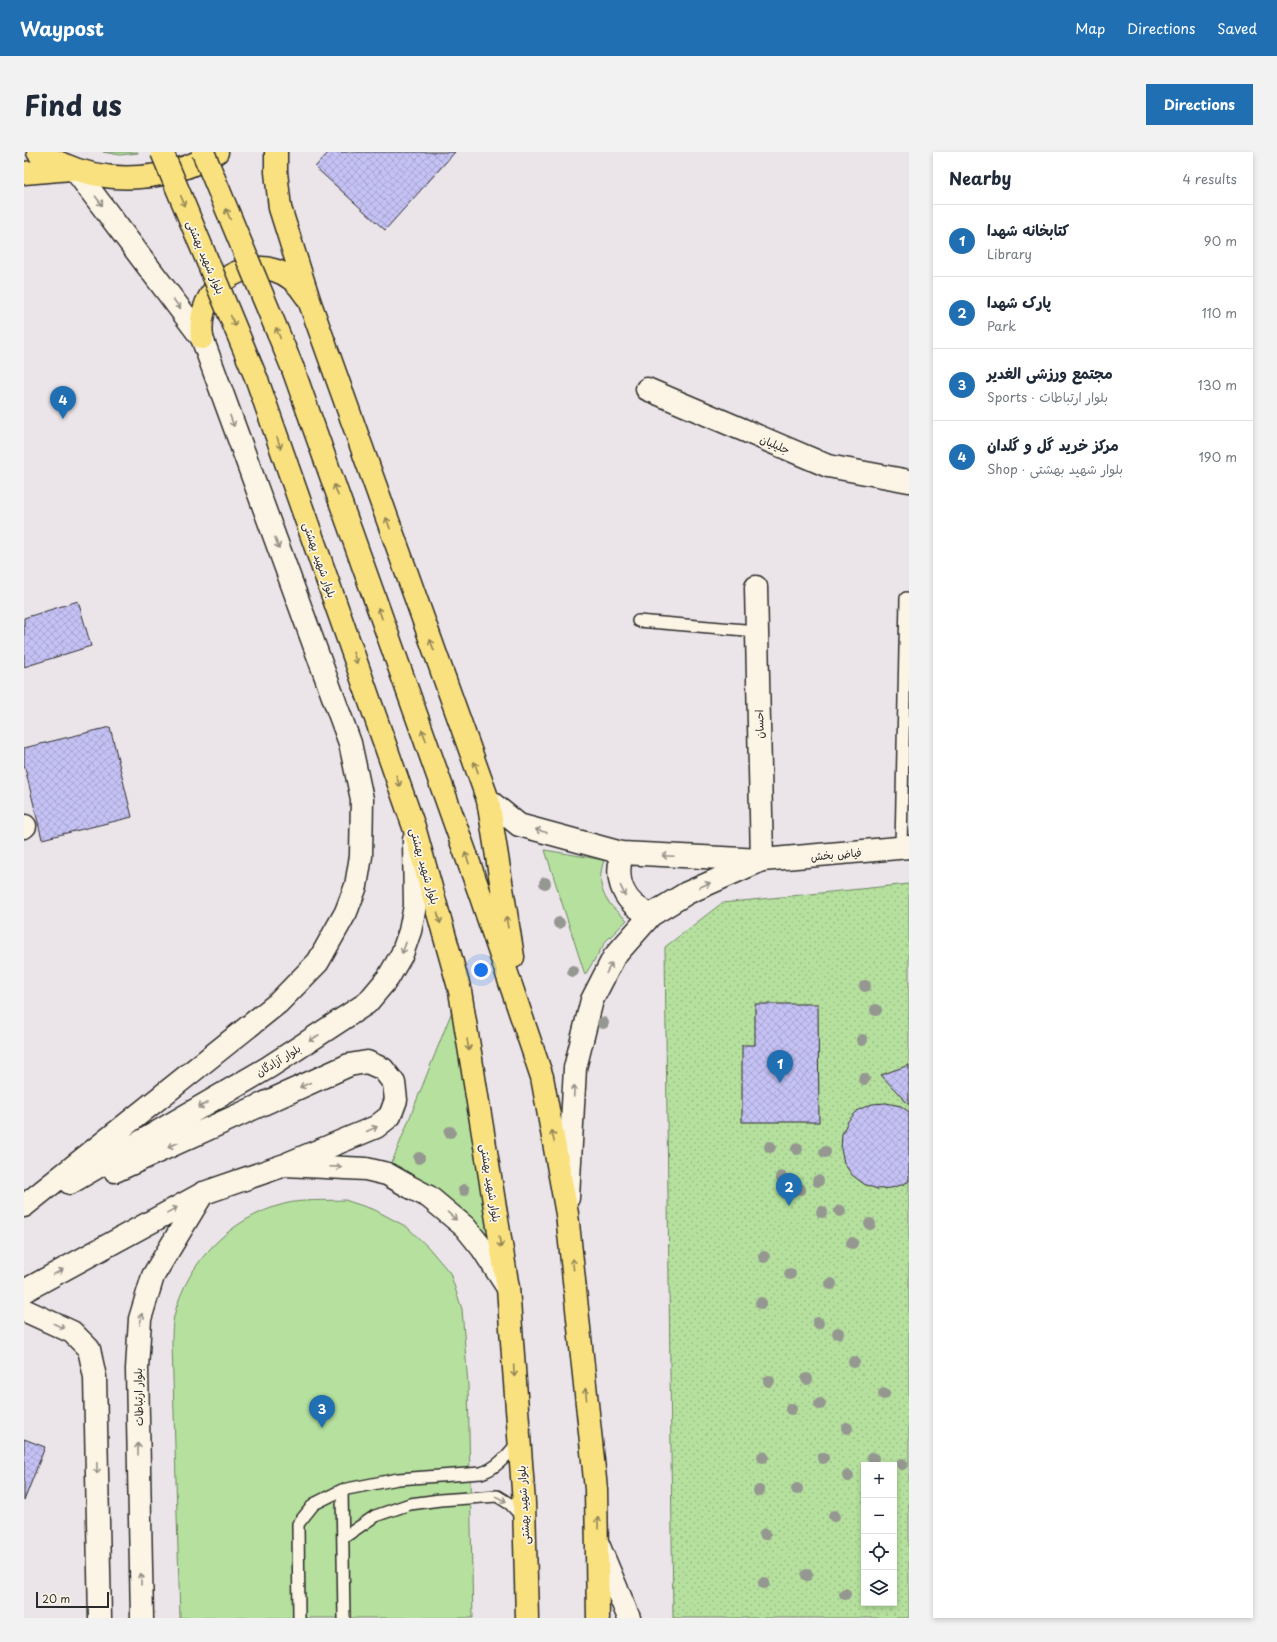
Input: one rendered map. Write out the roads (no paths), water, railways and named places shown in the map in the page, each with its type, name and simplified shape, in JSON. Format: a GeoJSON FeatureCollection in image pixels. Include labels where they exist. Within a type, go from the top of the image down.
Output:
{"type":"FeatureCollection","features":[{"type":"Feature","properties":{"kind":"main road"},"geometry":{"type":"LineString","coordinates":[[38,152],[74,169],[111,177],[147,177],[182,169],[217,152]]}},
{"type":"Feature","properties":{"kind":"main road","name":"بلوار شهید بهشتی"},"geometry":{"type":"LineString","coordinates":[[162,152],[257,380],[414,827],[460,991],[508,1288],[525,1520],[526,1618]]}},
{"type":"Feature","properties":{"kind":"main road"},"geometry":{"type":"LineString","coordinates":[[203,152],[294,370],[480,894],[542,1077],[567,1214],[596,1489],[598,1618]]}},
{"type":"Feature","properties":{"kind":"main road"},"geometry":{"type":"LineString","coordinates":[[276,152],[276,172],[280,208],[310,303],[488,800],[522,1016]]}},
{"type":"Feature","properties":{"kind":"main road"},"geometry":{"type":"LineString","coordinates":[[24,173],[74,169]]}},
{"type":"Feature","properties":{"kind":"main road"},"geometry":{"type":"LineString","coordinates":[[74,169],[202,338]]}},
{"type":"Feature","properties":{"kind":"main road"},"geometry":{"type":"LineString","coordinates":[[24,1206],[278,1003],[318,962],[346,912],[356,886],[361,856],[362,799],[350,743],[202,338],[200,324],[202,310],[208,297],[216,286],[227,277],[240,271],[253,268],[267,269],[281,273],[293,281],[303,291],[310,303]]}},
{"type":"Feature","properties":{"kind":"main road","name":"جلیلیان"},"geometry":{"type":"LineString","coordinates":[[647,390],[828,466],[909,481]]}},
{"type":"Feature","properties":{"kind":"main road","name":"احسان"},"geometry":{"type":"LineString","coordinates":[[756,587],[762,860]]}},
{"type":"Feature","properties":{"kind":"main road"},"geometry":{"type":"LineString","coordinates":[[488,800],[519,825],[622,853],[762,860]]}},
{"type":"Feature","properties":{"kind":"main road","name":"بلوار آزادگان"},"geometry":{"type":"LineString","coordinates":[[24,1211],[269,1067],[367,1003],[395,966],[402,954],[410,931],[415,906],[414,827]]}},
{"type":"Feature","properties":{"kind":"main road","name":"فیاض بخش"},"geometry":{"type":"LineString","coordinates":[[762,860],[905,847]]}},
{"type":"Feature","properties":{"kind":"main road"},"geometry":{"type":"LineString","coordinates":[[622,853],[618,875],[620,886],[625,896],[641,911],[651,915]]}},
{"type":"Feature","properties":{"kind":"main road"},"geometry":{"type":"LineString","coordinates":[[567,1214],[575,1068],[592,1000],[614,957],[651,915],[687,893],[762,860]]}},
{"type":"Feature","properties":{"kind":"main road"},"geometry":{"type":"LineString","coordinates":[[24,1211],[349,1065],[367,1062],[383,1069],[394,1083],[396,1100],[390,1116],[376,1127],[285,1165],[204,1193],[24,1291]]}},
{"type":"Feature","properties":{"kind":"main road"},"geometry":{"type":"LineString","coordinates":[[285,1165],[366,1169],[387,1174],[429,1197],[465,1227],[482,1248],[508,1288]]}},
{"type":"Feature","properties":{"kind":"main road","name":"بلوار ارتباطات"},"geometry":{"type":"LineString","coordinates":[[142,1618],[137,1369],[140,1319],[153,1276],[204,1193]]}},
{"type":"Feature","properties":{"kind":"main road"},"geometry":{"type":"LineString","coordinates":[[24,1310],[72,1332],[89,1349],[95,1376],[100,1618]]}},
{"type":"Feature","properties":{"kind":"main road"},"geometry":{"type":"LineString","coordinates":[[598,1544],[629,1618]]}},
{"type":"Feature","properties":{"kind":"lane"},"geometry":{"type":"LineString","coordinates":[[905,847],[906,598]]}},
{"type":"Feature","properties":{"kind":"lane"},"geometry":{"type":"LineString","coordinates":[[638,621],[757,631]]}},
{"type":"Feature","properties":{"kind":"lane"},"geometry":{"type":"LineString","coordinates":[[299,1618],[298,1524],[314,1504],[342,1490],[398,1479],[490,1470],[502,1460],[519,1440]]}},
{"type":"Feature","properties":{"kind":"lane"},"geometry":{"type":"LineString","coordinates":[[342,1490],[344,1618]]}},
{"type":"Feature","properties":{"kind":"lane"},"geometry":{"type":"LineString","coordinates":[[343,1538],[375,1516],[410,1504],[470,1498],[497,1496],[510,1504],[525,1520]]}},
{"type":"Feature","properties":{"kind":"place","name":"مرکز خرید گل و گلدان"},"geometry":{"type":"Point","coordinates":[63,419]}},
{"type":"Feature","properties":{"kind":"place","name":"کتابخانه شهدا"},"geometry":{"type":"Point","coordinates":[780,1083]}},
{"type":"Feature","properties":{"kind":"place","name":"پارک شهدا"},"geometry":{"type":"Point","coordinates":[789,1206]}},
{"type":"Feature","properties":{"kind":"place","name":"مجتمع ورزشی الغدیر"},"geometry":{"type":"Point","coordinates":[322,1428]}}]}
